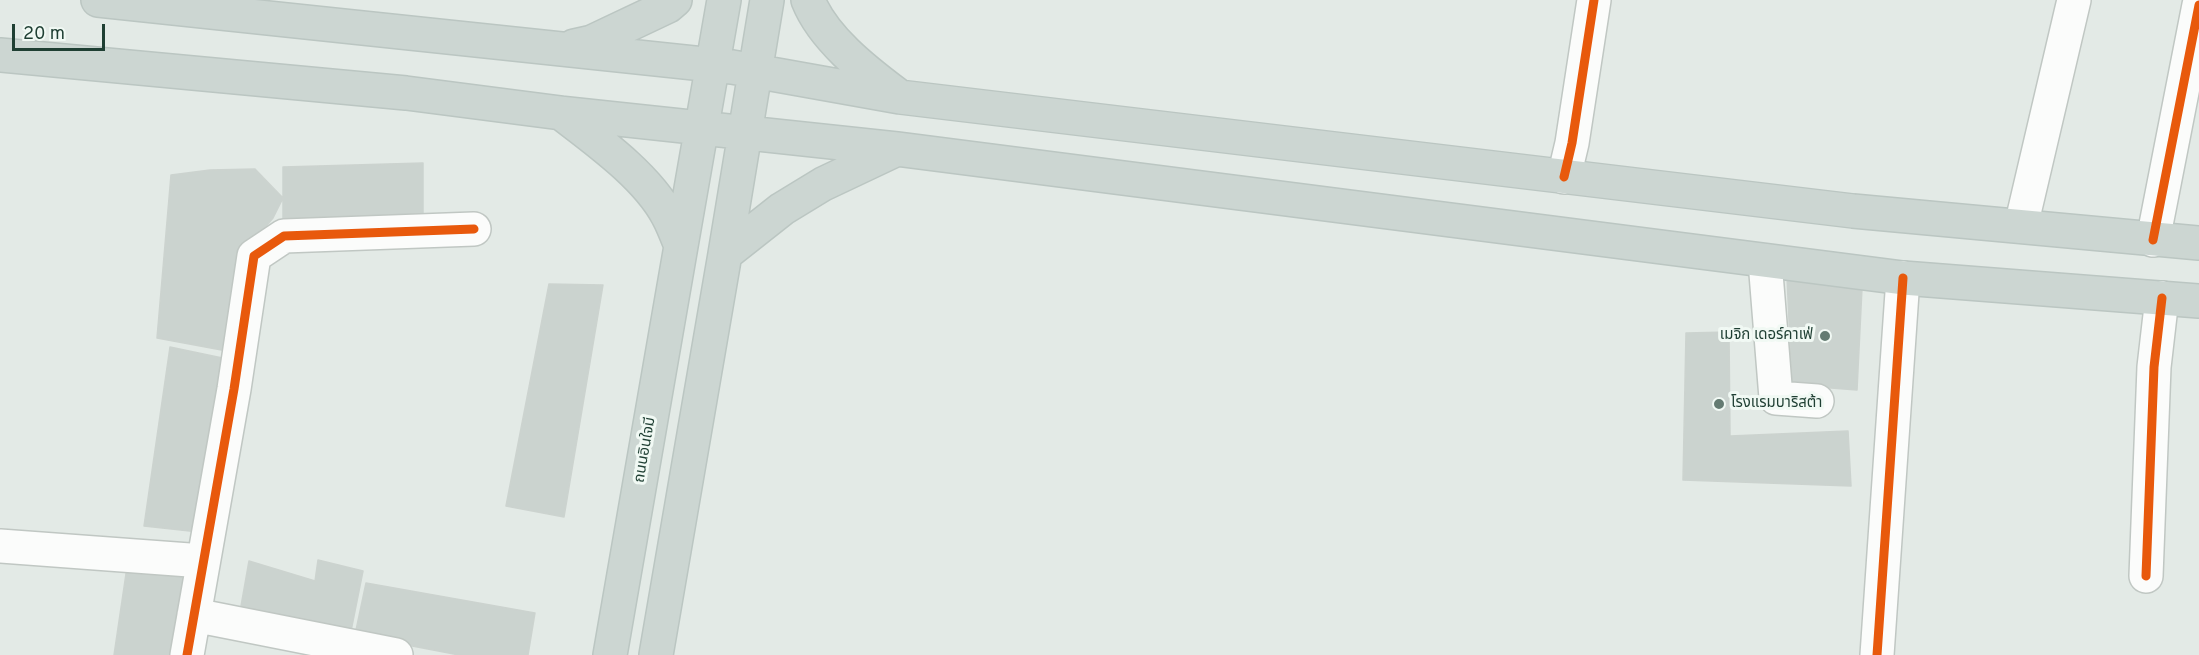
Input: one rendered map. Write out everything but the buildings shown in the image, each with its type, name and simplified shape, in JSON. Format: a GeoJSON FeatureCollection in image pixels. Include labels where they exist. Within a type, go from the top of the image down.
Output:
{"type":"FeatureCollection","features":[{"type":"Feature","properties":{"kind":"main road"},"geometry":{"type":"LineString","coordinates":[[98,0],[712,64],[900,97],[1852,211],[2199,243]]}},
{"type":"Feature","properties":{"kind":"main road"},"geometry":{"type":"LineString","coordinates":[[564,49],[592,42],[668,6],[675,0]]}},
{"type":"Feature","properties":{"kind":"main road","name":"ถนนอินใจมี"},"geometry":{"type":"LineString","coordinates":[[610,655],[724,0]]}},
{"type":"Feature","properties":{"kind":"main road"},"geometry":{"type":"LineString","coordinates":[[656,655],[767,0]]}},
{"type":"Feature","properties":{"kind":"main road"},"geometry":{"type":"LineString","coordinates":[[808,0],[813,13],[843,49],[868,73],[900,97]]}},
{"type":"Feature","properties":{"kind":"main road"},"geometry":{"type":"LineString","coordinates":[[0,55],[406,93],[561,113],[897,149],[1903,278],[2199,302]]}},
{"type":"Feature","properties":{"kind":"main road"},"geometry":{"type":"LineString","coordinates":[[561,113],[619,159],[653,193],[668,214],[681,246]]}},
{"type":"Feature","properties":{"kind":"main road"},"geometry":{"type":"LineString","coordinates":[[725,254],[790,204],[823,184],[897,149]]}},
{"type":"Feature","properties":{"kind":"street"},"geometry":{"type":"LineString","coordinates":[[1564,177],[1572,143],[1594,0]]}},
{"type":"Feature","properties":{"kind":"street"},"geometry":{"type":"LineString","coordinates":[[2021,226],[2074,0]]}},
{"type":"Feature","properties":{"kind":"street"},"geometry":{"type":"LineString","coordinates":[[2153,240],[2199,5]]}},
{"type":"Feature","properties":{"kind":"street"},"geometry":{"type":"LineString","coordinates":[[187,655],[234,389],[254,256],[285,236],[474,229]]}},
{"type":"Feature","properties":{"kind":"street"},"geometry":{"type":"LineString","coordinates":[[1765,261],[1776,398],[1817,401]]}},
{"type":"Feature","properties":{"kind":"street"},"geometry":{"type":"LineString","coordinates":[[1877,655],[1903,278]]}},
{"type":"Feature","properties":{"kind":"street"},"geometry":{"type":"LineString","coordinates":[[2146,576],[2154,367],[2162,298]]}},
{"type":"Feature","properties":{"kind":"street"},"geometry":{"type":"LineString","coordinates":[[0,546],[203,561]]}},
{"type":"Feature","properties":{"kind":"street"},"geometry":{"type":"LineString","coordinates":[[194,615],[391,655]]}},
{"type":"Feature","properties":{"kind":"cycle path"},"geometry":{"type":"LineString","coordinates":[[1564,177],[1572,143],[1594,0]]}},
{"type":"Feature","properties":{"kind":"cycle path"},"geometry":{"type":"LineString","coordinates":[[2153,240],[2199,5]]}},
{"type":"Feature","properties":{"kind":"cycle path"},"geometry":{"type":"LineString","coordinates":[[187,655],[234,389],[254,256],[284,236],[474,229]]}},
{"type":"Feature","properties":{"kind":"cycle path"},"geometry":{"type":"LineString","coordinates":[[1877,655],[1903,278]]}},
{"type":"Feature","properties":{"kind":"cycle path"},"geometry":{"type":"LineString","coordinates":[[2146,576],[2154,367],[2162,298]]}},
{"type":"Feature","properties":{"kind":"place","name":"เมจิก เดอร์คาเฟ่"},"geometry":{"type":"Point","coordinates":[1825,336]}},
{"type":"Feature","properties":{"kind":"place","name":"โรงแรมบาริสต้า"},"geometry":{"type":"Point","coordinates":[1719,404]}}]}
